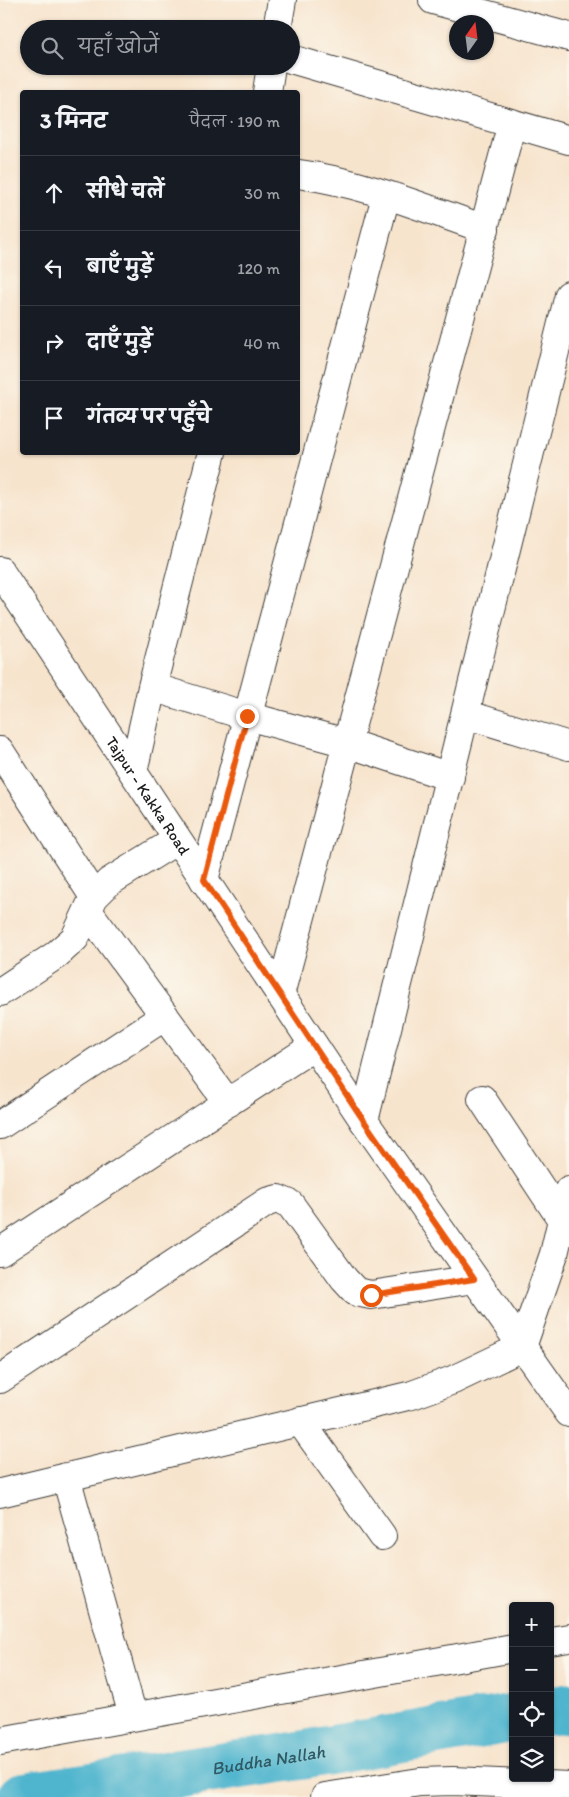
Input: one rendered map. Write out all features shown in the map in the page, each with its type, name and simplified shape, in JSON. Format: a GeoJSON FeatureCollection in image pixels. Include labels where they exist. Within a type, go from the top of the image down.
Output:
{"type":"FeatureCollection","features":[{"type":"Feature","properties":{"kind":"street"},"geometry":{"type":"LineString","coordinates":[[279,20],[282,0]]}},
{"type":"Feature","properties":{"kind":"street"},"geometry":{"type":"LineString","coordinates":[[433,0],[569,36]]}},
{"type":"Feature","properties":{"kind":"street"},"geometry":{"type":"LineString","coordinates":[[300,63],[569,140]]}},
{"type":"Feature","properties":{"kind":"street"},"geometry":{"type":"LineString","coordinates":[[267,90],[270,75]]}},
{"type":"Feature","properties":{"kind":"street"},"geometry":{"type":"LineString","coordinates":[[280,995],[512,123]]}},
{"type":"Feature","properties":{"kind":"street"},"geometry":{"type":"LineString","coordinates":[[300,174],[322,177],[485,228]]}},
{"type":"Feature","properties":{"kind":"street"},"geometry":{"type":"LineString","coordinates":[[204,880],[386,196]]}},
{"type":"Feature","properties":{"kind":"street"},"geometry":{"type":"LineString","coordinates":[[364,1121],[569,295]]}},
{"type":"Feature","properties":{"kind":"street"},"geometry":{"type":"LineString","coordinates":[[132,772],[211,455]]}},
{"type":"Feature","properties":{"kind":"street","name":"Tajpur - Kakka Road"},"geometry":{"type":"LineString","coordinates":[[0,571],[364,1121],[569,1413]]}},
{"type":"Feature","properties":{"kind":"street"},"geometry":{"type":"LineString","coordinates":[[152,687],[247,716],[347,743],[450,778]]}},
{"type":"Feature","properties":{"kind":"street"},"geometry":{"type":"LineString","coordinates":[[465,714],[569,746]]}},
{"type":"Feature","properties":{"kind":"street"},"geometry":{"type":"LineString","coordinates":[[0,751],[91,904],[165,1016],[228,1103]]}},
{"type":"Feature","properties":{"kind":"street"},"geometry":{"type":"LineString","coordinates":[[0,992],[56,955],[75,938],[91,904],[109,882],[177,840]]}},
{"type":"Feature","properties":{"kind":"street"},"geometry":{"type":"LineString","coordinates":[[0,1125],[165,1016]]}},
{"type":"Feature","properties":{"kind":"street"},"geometry":{"type":"LineString","coordinates":[[0,1252],[314,1046]]}},
{"type":"Feature","properties":{"kind":"street"},"geometry":{"type":"LineString","coordinates":[[482,1099],[562,1220]]}},
{"type":"Feature","properties":{"kind":"street"},"geometry":{"type":"LineString","coordinates":[[0,1492],[412,1395],[453,1380],[522,1347],[554,1254],[569,1190]]}},
{"type":"Feature","properties":{"kind":"street"},"geometry":{"type":"LineString","coordinates":[[0,1378],[267,1202],[278,1200],[290,1204],[344,1280],[356,1292],[371,1295],[474,1279]]}},
{"type":"Feature","properties":{"kind":"street"},"geometry":{"type":"LineString","coordinates":[[300,1421],[382,1536]]}},
{"type":"Feature","properties":{"kind":"street"},"geometry":{"type":"LineString","coordinates":[[66,1477],[132,1716]]}},
{"type":"Feature","properties":{"kind":"street"},"geometry":{"type":"LineString","coordinates":[[554,1640],[569,1638]]}},
{"type":"Feature","properties":{"kind":"street"},"geometry":{"type":"LineString","coordinates":[[0,1741],[509,1649]]}},
{"type":"Feature","properties":{"kind":"street"},"geometry":{"type":"LineString","coordinates":[[325,1797],[403,1791],[420,1782],[569,1786]]}},
{"type":"Feature","properties":{"kind":"waterway","name":"Buddha Nallah"},"geometry":{"type":"LineString","coordinates":[[554,1710],[569,1708]]}},
{"type":"Feature","properties":{"kind":"waterway","name":"Buddha Nallah"},"geometry":{"type":"LineString","coordinates":[[22,1797],[297,1756],[509,1719]]}},
{"type":"Feature","properties":{"kind":"route"},"geometry":{"type":"LineString","coordinates":[[247,716],[204,880],[364,1121],[474,1279],[371,1295]]}}]}
